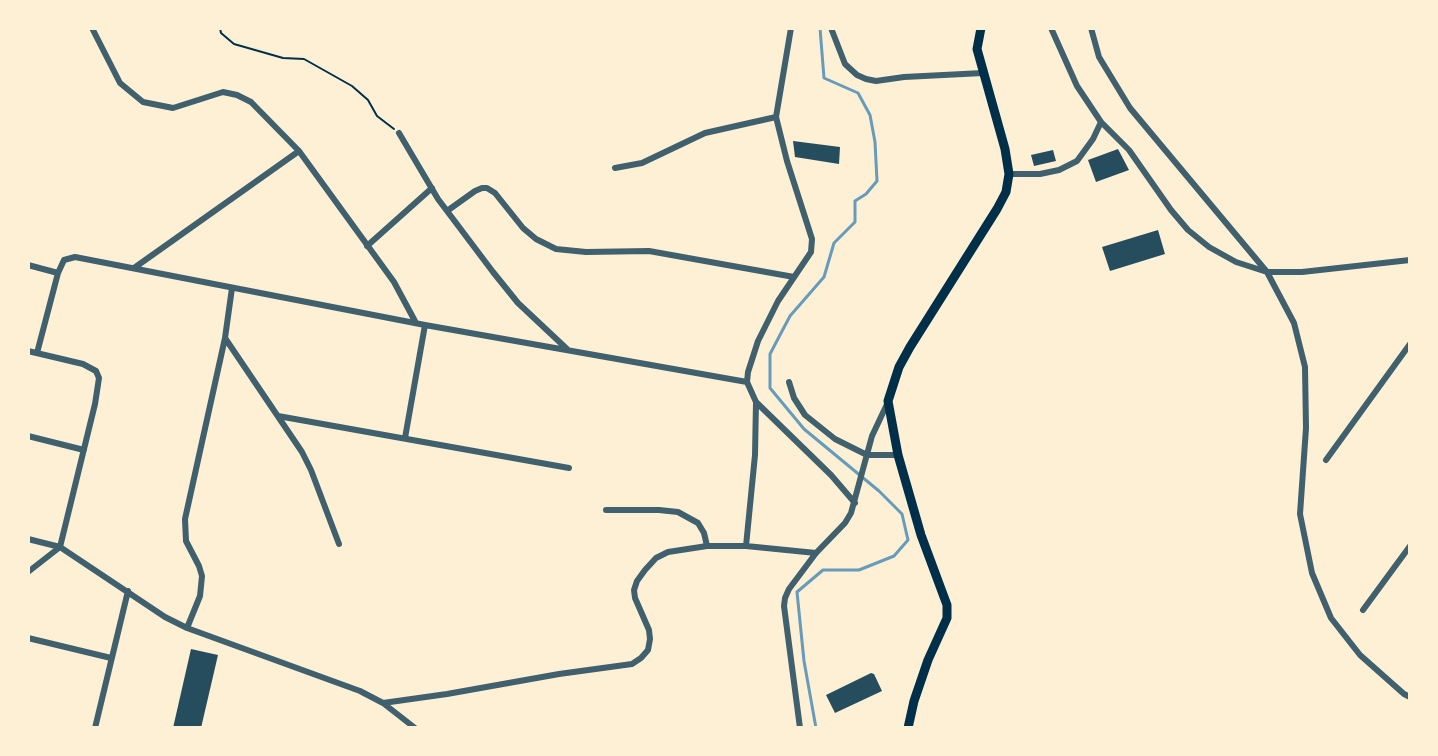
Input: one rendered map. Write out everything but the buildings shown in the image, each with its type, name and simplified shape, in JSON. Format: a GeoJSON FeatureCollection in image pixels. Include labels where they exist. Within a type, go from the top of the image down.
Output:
{"type":"FeatureCollection","features":[{"type":"Feature","properties":{"kind":"main road"},"geometry":{"type":"LineString","coordinates":[[908,728],[925,671],[947,618],[947,605],[921,536],[898,455],[888,401],[899,367],[1006,192],[1009,174],[1005,149],[977,49],[981,28]]}},
{"type":"Feature","properties":{"kind":"street"},"geometry":{"type":"LineString","coordinates":[[92,28],[120,83],[143,102],[173,108],[223,92],[237,95],[251,102],[299,151],[394,282],[416,323]]}},
{"type":"Feature","properties":{"kind":"street"},"geometry":{"type":"LineString","coordinates":[[791,28],[776,117],[787,161],[812,239],[811,252],[778,301],[758,341],[747,382],[756,402],[831,475],[855,503]]}},
{"type":"Feature","properties":{"kind":"street"},"geometry":{"type":"LineString","coordinates":[[831,28],[845,64],[857,75],[866,79],[876,81],[904,77],[982,73]]}},
{"type":"Feature","properties":{"kind":"street"},"geometry":{"type":"LineString","coordinates":[[1051,28],[1077,86],[1101,122],[1129,150],[1171,210],[1188,230],[1209,247],[1236,262],[1268,272],[1302,272],[1410,260]]}},
{"type":"Feature","properties":{"kind":"street"},"geometry":{"type":"LineString","coordinates":[[1091,28],[1099,57],[1130,108],[1268,272],[1294,323],[1305,367],[1306,428],[1300,514],[1311,573],[1331,618],[1359,655],[1410,697]]}},
{"type":"Feature","properties":{"kind":"street"},"geometry":{"type":"LineString","coordinates":[[615,168],[642,163],[705,133],[776,117]]}},
{"type":"Feature","properties":{"kind":"street"},"geometry":{"type":"LineString","coordinates":[[1009,174],[1040,174],[1059,170],[1077,161],[1094,139],[1101,122]]}},
{"type":"Feature","properties":{"kind":"street"},"geometry":{"type":"LineString","coordinates":[[399,133],[447,211],[518,303],[567,350]]}},
{"type":"Feature","properties":{"kind":"street"},"geometry":{"type":"LineString","coordinates":[[134,268],[299,151]]}},
{"type":"Feature","properties":{"kind":"street"},"geometry":{"type":"LineString","coordinates":[[368,246],[432,188]]}},
{"type":"Feature","properties":{"kind":"street"},"geometry":{"type":"LineString","coordinates":[[447,211],[475,191],[488,188],[495,193],[523,228],[536,239],[556,249],[586,252],[649,251],[794,277]]}},
{"type":"Feature","properties":{"kind":"street"},"geometry":{"type":"LineString","coordinates":[[38,353],[58,273],[64,261],[75,257],[425,325],[747,382]]}},
{"type":"Feature","properties":{"kind":"street"},"geometry":{"type":"LineString","coordinates":[[28,265],[58,273]]}},
{"type":"Feature","properties":{"kind":"street"},"geometry":{"type":"LineString","coordinates":[[187,628],[200,596],[202,576],[200,566],[186,541],[185,519],[225,338],[232,288]]}},
{"type":"Feature","properties":{"kind":"street"},"geometry":{"type":"LineString","coordinates":[[405,438],[425,325]]}},
{"type":"Feature","properties":{"kind":"street"},"geometry":{"type":"LineString","coordinates":[[225,338],[302,452],[339,543]]}},
{"type":"Feature","properties":{"kind":"street"},"geometry":{"type":"LineString","coordinates":[[1326,460],[1410,344]]}},
{"type":"Feature","properties":{"kind":"street"},"geometry":{"type":"LineString","coordinates":[[28,351],[83,364],[96,371],[99,378],[60,547],[28,572]]}},
{"type":"Feature","properties":{"kind":"street"},"geometry":{"type":"LineString","coordinates":[[789,382],[794,398],[805,415],[835,439],[866,458],[898,455]]}},
{"type":"Feature","properties":{"kind":"street"},"geometry":{"type":"LineString","coordinates":[[800,728],[784,606],[789,589],[816,553],[846,523],[855,503],[877,423],[888,401]]}},
{"type":"Feature","properties":{"kind":"street"},"geometry":{"type":"LineString","coordinates":[[746,546],[754,466],[756,402]]}},
{"type":"Feature","properties":{"kind":"street"},"geometry":{"type":"LineString","coordinates":[[278,416],[569,468]]}},
{"type":"Feature","properties":{"kind":"street"},"geometry":{"type":"LineString","coordinates":[[28,436],[84,450]]}},
{"type":"Feature","properties":{"kind":"street"},"geometry":{"type":"LineString","coordinates":[[606,510],[678,512],[698,523],[704,532],[707,546]]}},
{"type":"Feature","properties":{"kind":"street"},"geometry":{"type":"LineString","coordinates":[[28,539],[60,547],[165,617],[187,628],[334,680],[382,703],[416,728]]}},
{"type":"Feature","properties":{"kind":"street"},"geometry":{"type":"LineString","coordinates":[[382,703],[632,664],[648,650],[650,639],[649,630],[635,598],[634,590],[637,581],[656,558],[668,552],[707,546],[746,546],[816,553]]}},
{"type":"Feature","properties":{"kind":"street"},"geometry":{"type":"LineString","coordinates":[[1363,610],[1410,546]]}},
{"type":"Feature","properties":{"kind":"street"},"geometry":{"type":"LineString","coordinates":[[95,728],[128,591]]}},
{"type":"Feature","properties":{"kind":"street"},"geometry":{"type":"LineString","coordinates":[[28,639],[111,658]]}},
{"type":"Feature","properties":{"kind":"path"},"geometry":{"type":"LineString","coordinates":[[220,28],[221,33],[234,44],[283,58],[304,59],[352,86],[368,100],[377,116],[399,133]]}},
{"type":"Feature","properties":{"kind":"waterway"},"geometry":{"type":"LineString","coordinates":[[816,728],[804,661],[797,592],[823,570],[859,570],[894,556],[908,540],[902,514],[879,491],[804,429],[770,388],[770,354],[790,316],[824,277],[834,243],[855,222],[855,201],[866,194],[877,181],[875,142],[870,115],[858,93],[824,78],[820,28]]}}]}
